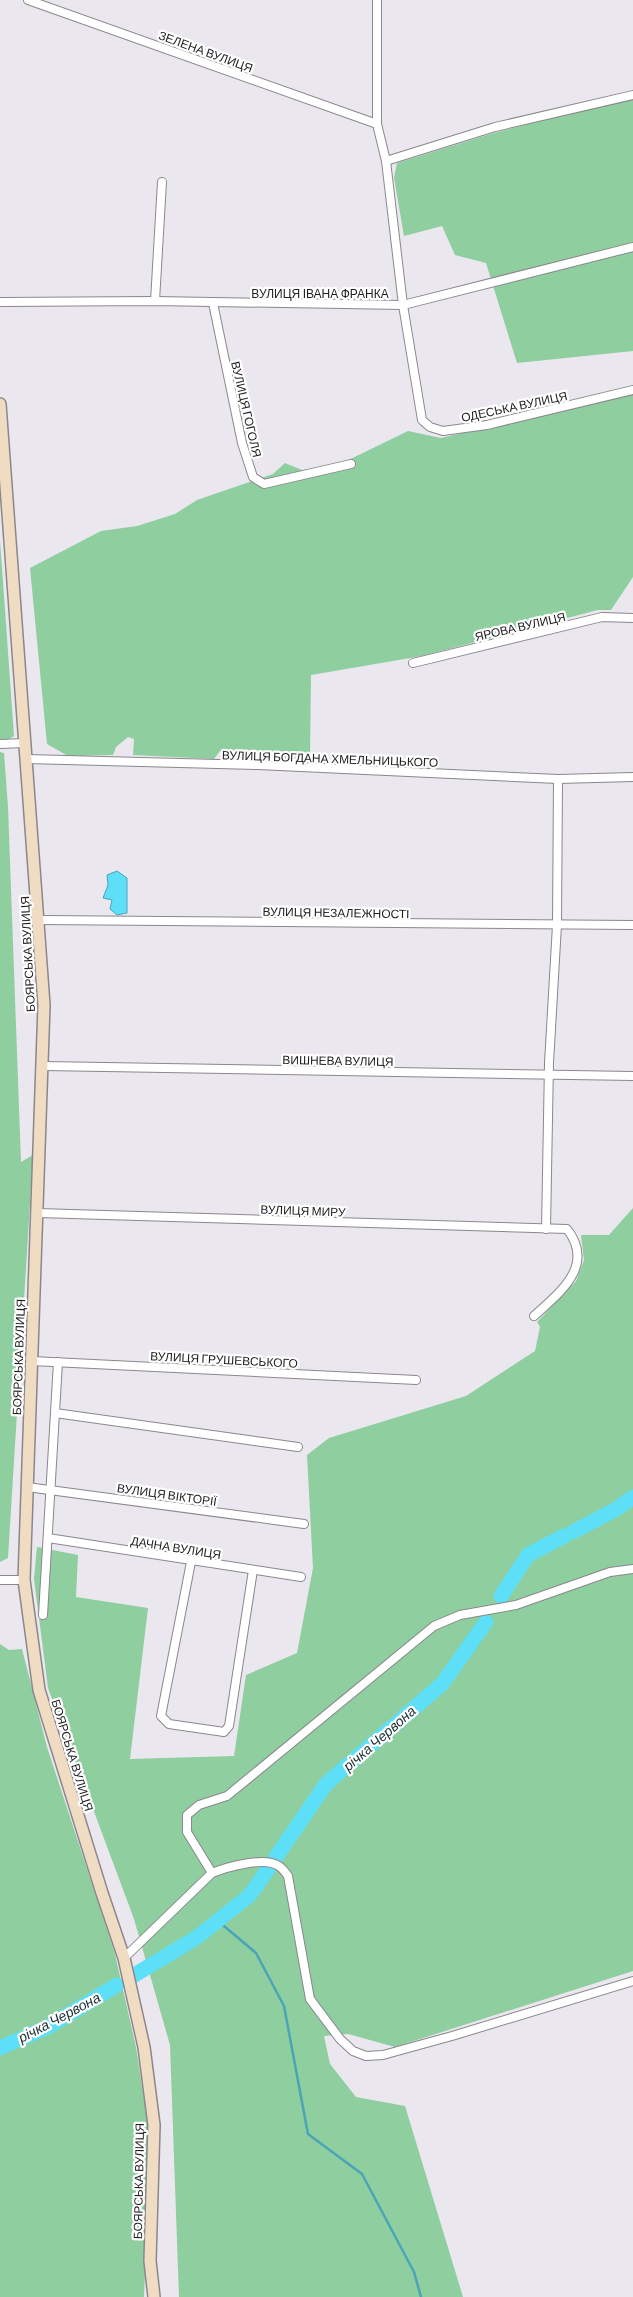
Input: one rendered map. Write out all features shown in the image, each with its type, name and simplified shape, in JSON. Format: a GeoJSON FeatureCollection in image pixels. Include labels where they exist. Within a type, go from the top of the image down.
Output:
{"type":"FeatureCollection","features":[{"type":"Feature","properties":{"kind":"street","name":"ЗЕЛЕНА ВУЛИЦЯ"},"geometry":{"type":"LineString","coordinates":[[28,0],[377,124]]}},
{"type":"Feature","properties":{"kind":"street"},"geometry":{"type":"LineString","coordinates":[[377,0],[377,124],[386,161],[403,305]]}},
{"type":"Feature","properties":{"kind":"street"},"geometry":{"type":"LineString","coordinates":[[386,161],[495,127],[633,95]]}},
{"type":"Feature","properties":{"kind":"street"},"geometry":{"type":"LineString","coordinates":[[155,301],[162,182]]}},
{"type":"Feature","properties":{"kind":"street","name":"ВУЛИЦЯ ІВАНА ФРАНКА"},"geometry":{"type":"LineString","coordinates":[[0,302],[155,301],[403,305],[633,247]]}},
{"type":"Feature","properties":{"kind":"street","name":"ВУЛИЦЯ ГОГОЛЯ"},"geometry":{"type":"LineString","coordinates":[[213,303],[242,443],[253,477],[264,484],[351,464]]}},
{"type":"Feature","properties":{"kind":"street","name":"ОДЕСЬКА ВУЛИЦЯ"},"geometry":{"type":"LineString","coordinates":[[403,305],[422,420],[430,427],[443,431],[487,425],[633,390]]}},
{"type":"Feature","properties":{"kind":"street","name":"БОЯРСЬКА ВУЛИЦЯ"},"geometry":{"type":"LineString","coordinates":[[0,404],[40,920],[44,1005],[44,1066],[24,1580],[39,1690],[102,1894],[124,1958],[144,2048],[154,2125],[150,2261],[154,2297]]}},
{"type":"Feature","properties":{"kind":"street","name":"ЯРОВА ВУЛИЦЯ"},"geometry":{"type":"LineString","coordinates":[[413,663],[602,617],[633,618]]}},
{"type":"Feature","properties":{"kind":"street"},"geometry":{"type":"LineString","coordinates":[[0,744],[25,743]]}},
{"type":"Feature","properties":{"kind":"street","name":"ВУЛИЦЯ БОГДАНА ХМЕЛЬНИЦЬКОГО"},"geometry":{"type":"LineString","coordinates":[[27,759],[258,765],[558,779],[633,777]]}},
{"type":"Feature","properties":{"kind":"street"},"geometry":{"type":"LineString","coordinates":[[546,1229],[549,1076],[557,925],[558,779]]}},
{"type":"Feature","properties":{"kind":"street","name":"ВУЛИЦЯ НЕЗАЛЕЖНОСТІ"},"geometry":{"type":"LineString","coordinates":[[40,920],[633,925]]}},
{"type":"Feature","properties":{"kind":"street","name":"ВИШНЕВА ВУЛИЦЯ"},"geometry":{"type":"LineString","coordinates":[[44,1066],[633,1076]]}},
{"type":"Feature","properties":{"kind":"street","name":"ВУЛИЦЯ МИРУ"},"geometry":{"type":"LineString","coordinates":[[38,1213],[568,1229],[575,1239],[578,1260],[568,1285],[534,1316]]}},
{"type":"Feature","properties":{"kind":"street","name":"ВУЛИЦЯ ГРУШЕВСЬКОГО"},"geometry":{"type":"LineString","coordinates":[[32,1361],[416,1380]]}},
{"type":"Feature","properties":{"kind":"street"},"geometry":{"type":"LineString","coordinates":[[43,1615],[58,1362]]}},
{"type":"Feature","properties":{"kind":"street"},"geometry":{"type":"LineString","coordinates":[[55,1413],[298,1447]]}},
{"type":"Feature","properties":{"kind":"street","name":"ВУЛИЦЯ ВІКТОРІЇ"},"geometry":{"type":"LineString","coordinates":[[28,1487],[304,1524]]}},
{"type":"Feature","properties":{"kind":"street","name":"ДАЧНА ВУЛИЦЯ"},"geometry":{"type":"LineString","coordinates":[[48,1538],[191,1562],[301,1577]]}},
{"type":"Feature","properties":{"kind":"street"},"geometry":{"type":"LineString","coordinates":[[191,1562],[161,1716],[169,1724],[224,1732],[230,1726],[253,1570]]}},
{"type":"Feature","properties":{"kind":"street"},"geometry":{"type":"LineString","coordinates":[[212,1873],[187,1832],[187,1814],[199,1805],[227,1796],[434,1626],[460,1615],[516,1605],[610,1572],[633,1569]]}},
{"type":"Feature","properties":{"kind":"street"},"geometry":{"type":"LineString","coordinates":[[0,1580],[24,1580]]}},
{"type":"Feature","properties":{"kind":"street"},"geometry":{"type":"LineString","coordinates":[[124,1958],[212,1873],[225,1868],[268,1861],[280,1866],[288,1876],[310,1999],[340,2039],[353,2051],[366,2056],[383,2055],[444,2038],[633,1981]]}},
{"type":"Feature","properties":{"kind":"green space"},"geometry":{"type":"Polygon","coordinates":[[[633,97],[633,351],[517,363],[486,263],[455,255],[442,226],[404,236],[394,178],[397,163],[497,132],[633,97]]]}},
{"type":"Feature","properties":{"kind":"green space"},"geometry":{"type":"Polygon","coordinates":[[[633,393],[633,577],[611,610],[598,610],[422,656],[311,675],[310,756],[285,759],[232,750],[220,751],[214,759],[133,755],[134,739],[128,737],[116,747],[113,755],[68,756],[47,744],[30,568],[101,531],[137,526],[175,514],[197,500],[273,474],[285,463],[302,470],[332,468],[408,431],[441,438],[633,393]]]}},
{"type":"Feature","properties":{"kind":"green space"},"geometry":{"type":"Polygon","coordinates":[[[0,540],[14,736],[0,745],[0,540]]]}},
{"type":"Feature","properties":{"kind":"green space"},"geometry":{"type":"Polygon","coordinates":[[[0,752],[4,753],[8,807],[21,1162],[33,1155],[8,1558],[0,1562],[0,752]]]}},
{"type":"Feature","properties":{"kind":"green space"},"geometry":{"type":"Polygon","coordinates":[[[633,1208],[633,1971],[395,2047],[348,2034],[324,2036],[330,2064],[356,2097],[405,2106],[463,2297],[179,2297],[170,2045],[134,1919],[48,1688],[34,1579],[37,1547],[78,1555],[76,1597],[148,1608],[130,1759],[234,1756],[246,1675],[297,1653],[313,1568],[307,1455],[329,1438],[466,1396],[535,1351],[540,1327],[537,1322],[576,1281],[584,1260],[581,1235],[609,1235],[633,1208]]]}},
{"type":"Feature","properties":{"kind":"green space"},"geometry":{"type":"Polygon","coordinates":[[[0,1644],[9,1650],[22,1649],[47,1747],[115,1954],[136,2047],[148,2126],[151,2200],[144,2223],[146,2247],[144,2297],[0,2297],[0,1644]]]}},
{"type":"Feature","properties":{"kind":"water"},"geometry":{"type":"Polygon","coordinates":[[[117,871],[127,878],[127,913],[117,915],[110,909],[112,900],[103,898],[108,885],[107,875],[117,871]]]}},
{"type":"Feature","properties":{"kind":"waterway","name":"річка Червона"},"geometry":{"type":"LineString","coordinates":[[573,1532],[618,1508],[633,1497]]}},
{"type":"Feature","properties":{"kind":"waterway"},"geometry":{"type":"LineString","coordinates":[[501,1596],[528,1555],[564,1536]]}},
{"type":"Feature","properties":{"kind":"waterway","name":"річка Червона"},"geometry":{"type":"LineString","coordinates":[[276,1857],[326,1784],[442,1684],[486,1622]]}},
{"type":"Feature","properties":{"kind":"waterway"},"geometry":{"type":"LineString","coordinates":[[131,1977],[196,1938],[250,1895],[268,1869]]}},
{"type":"Feature","properties":{"kind":"waterway"},"geometry":{"type":"LineString","coordinates":[[218,1921],[256,1953],[284,2006],[308,2134],[362,2174],[414,2272],[421,2297]]}},
{"type":"Feature","properties":{"kind":"waterway","name":"річка Червона"},"geometry":{"type":"LineString","coordinates":[[0,2048],[48,2027],[117,1985]]}}]}
